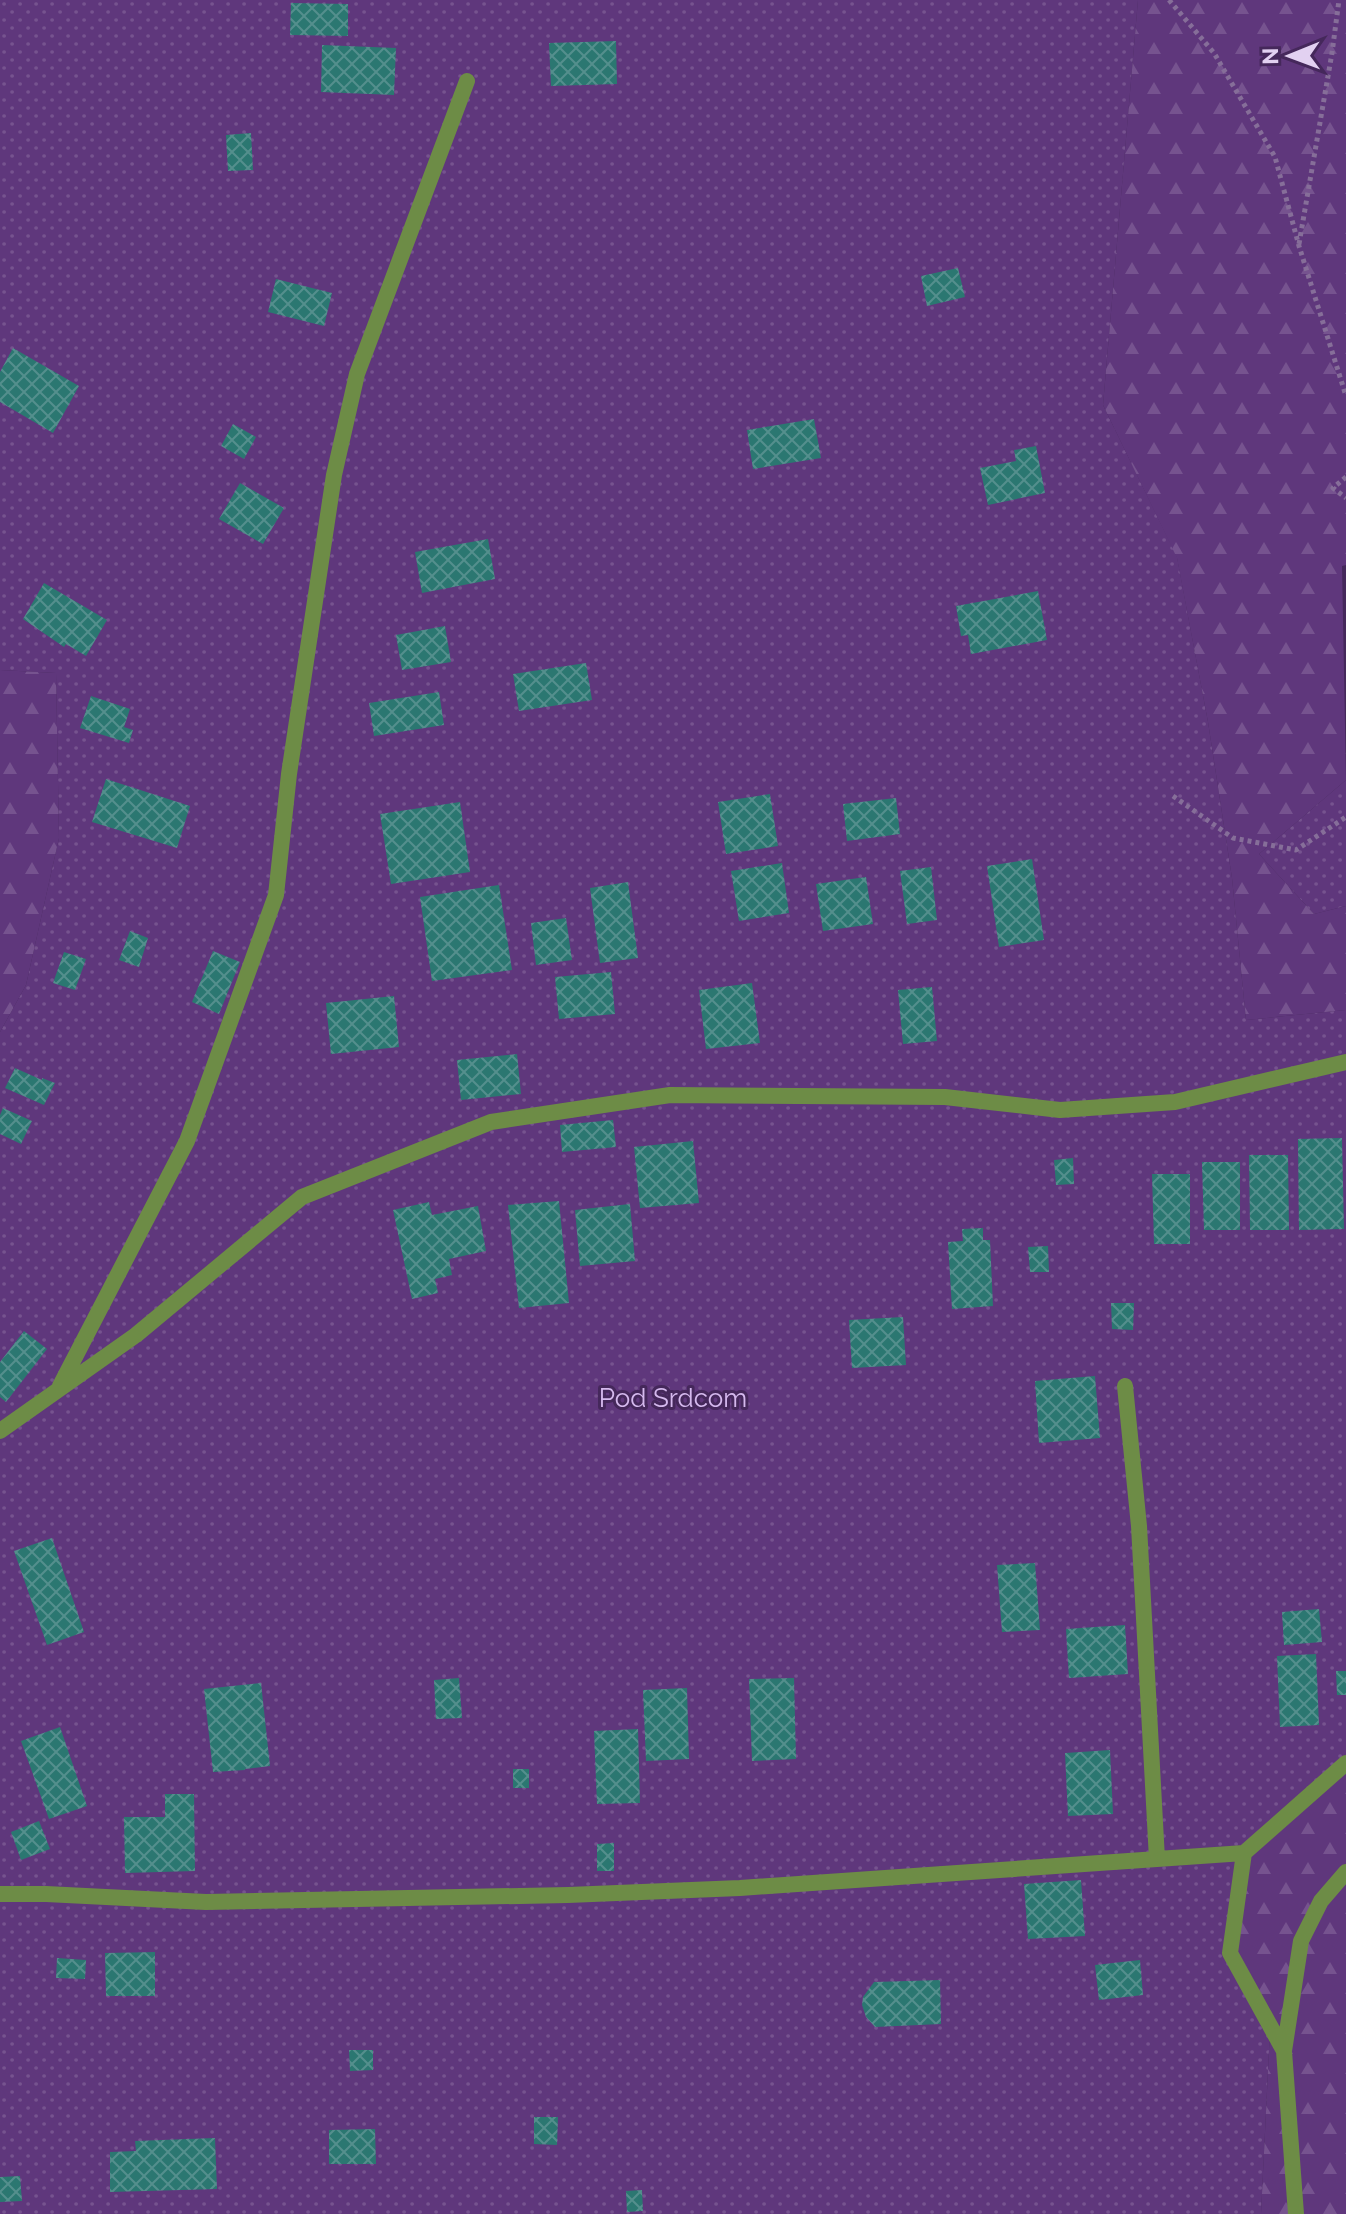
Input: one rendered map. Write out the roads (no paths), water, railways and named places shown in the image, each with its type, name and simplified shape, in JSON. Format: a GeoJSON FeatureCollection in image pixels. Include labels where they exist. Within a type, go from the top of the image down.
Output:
{"type":"FeatureCollection","features":[{"type":"Feature","properties":{"kind":"lane"},"geometry":{"type":"LineString","coordinates":[[59,1387],[187,1141],[276,895],[289,774],[334,475],[357,374],[467,81]]}},
{"type":"Feature","properties":{"kind":"lane"},"geometry":{"type":"LineString","coordinates":[[0,1431],[136,1335],[302,1197],[491,1122],[670,1095],[945,1097],[1060,1110],[1175,1102],[1346,1062]]}},
{"type":"Feature","properties":{"kind":"lane"},"geometry":{"type":"LineString","coordinates":[[1125,1386],[1139,1526],[1157,1859]]}},
{"type":"Feature","properties":{"kind":"lane"},"geometry":{"type":"LineString","coordinates":[[0,1894],[206,1902],[568,1895],[740,1888],[1244,1853],[1346,1763]]}},
{"type":"Feature","properties":{"kind":"lane"},"geometry":{"type":"LineString","coordinates":[[1244,1853],[1230,1953],[1284,2051]]}},
{"type":"Feature","properties":{"kind":"lane"},"geometry":{"type":"LineString","coordinates":[[1296,2214],[1284,2051],[1301,1941],[1321,1901],[1346,1872]]}},
{"type":"Feature","properties":{"kind":"park label","name":"Pod Srdcom"},"geometry":{"type":"Point","coordinates":[673,1398]}}]}
